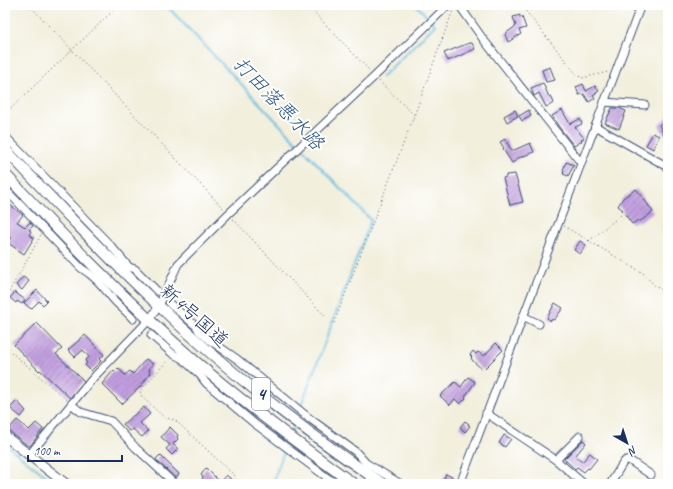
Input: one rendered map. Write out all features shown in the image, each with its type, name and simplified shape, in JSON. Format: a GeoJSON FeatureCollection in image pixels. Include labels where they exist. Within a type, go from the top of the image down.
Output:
{"type":"FeatureCollection","features":[{"type":"Feature","properties":{"kind":"highway","name":"新4号国道"},"geometry":{"type":"LineString","coordinates":[[5,149],[120,263],[158,306],[205,342],[272,403],[371,471],[383,484]]}},
{"type":"Feature","properties":{"kind":"highway","name":"新4号国道"},"geometry":{"type":"LineString","coordinates":[[5,174],[103,281],[149,320],[192,363],[282,432],[354,484]]}},
{"type":"Feature","properties":{"kind":"main road"},"geometry":{"type":"LineString","coordinates":[[5,436],[66,484]]}},
{"type":"Feature","properties":{"kind":"street"},"geometry":{"type":"LineString","coordinates":[[29,455],[94,378],[149,320],[158,306],[178,264],[228,214],[448,5]]}},
{"type":"Feature","properties":{"kind":"street"},"geometry":{"type":"LineString","coordinates":[[459,5],[483,39],[581,163]]}},
{"type":"Feature","properties":{"kind":"street"},"geometry":{"type":"LineString","coordinates":[[460,484],[641,5]]}},
{"type":"Feature","properties":{"kind":"street"},"geometry":{"type":"LineString","coordinates":[[604,102],[645,106]]}},
{"type":"Feature","properties":{"kind":"street"},"geometry":{"type":"LineString","coordinates":[[595,126],[668,167]]}},
{"type":"Feature","properties":{"kind":"street"},"geometry":{"type":"LineString","coordinates":[[5,136],[111,246],[120,263],[135,269],[157,291]]}},
{"type":"Feature","properties":{"kind":"street"},"geometry":{"type":"LineString","coordinates":[[5,189],[81,268],[103,281],[112,298],[134,319]]}},
{"type":"Feature","properties":{"kind":"street"},"geometry":{"type":"LineString","coordinates":[[170,304],[196,326],[205,342]]}},
{"type":"Feature","properties":{"kind":"street"},"geometry":{"type":"LineString","coordinates":[[523,316],[539,324]]}},
{"type":"Feature","properties":{"kind":"street"},"geometry":{"type":"LineString","coordinates":[[151,335],[172,354],[192,363],[206,383],[255,424],[329,478],[340,484]]}},
{"type":"Feature","properties":{"kind":"street"},"geometry":{"type":"LineString","coordinates":[[71,404],[81,412],[111,421],[136,448],[175,484]]}},
{"type":"Feature","properties":{"kind":"street"},"geometry":{"type":"LineString","coordinates":[[486,413],[556,460],[584,484]]}},
{"type":"Feature","properties":{"kind":"street"},"geometry":{"type":"LineString","coordinates":[[556,460],[580,436]]}},
{"type":"Feature","properties":{"kind":"street"},"geometry":{"type":"LineString","coordinates":[[610,484],[626,460],[629,460],[651,475]]}},
{"type":"Feature","properties":{"kind":"street"},"geometry":{"type":"LineString","coordinates":[[371,471],[401,484]]}},
{"type":"Feature","properties":{"kind":"path"},"geometry":{"type":"LineString","coordinates":[[29,5],[326,317]]}},
{"type":"Feature","properties":{"kind":"path"},"geometry":{"type":"LineString","coordinates":[[5,114],[118,5]]}},
{"type":"Feature","properties":{"kind":"path"},"geometry":{"type":"LineString","coordinates":[[307,5],[414,116]]}},
{"type":"Feature","properties":{"kind":"path"},"geometry":{"type":"LineString","coordinates":[[334,323],[414,116],[453,11],[453,5]]}},
{"type":"Feature","properties":{"kind":"path"},"geometry":{"type":"LineString","coordinates":[[521,5],[577,75],[582,78],[616,70]]}},
{"type":"Feature","properties":{"kind":"path"},"geometry":{"type":"LineString","coordinates":[[589,241],[621,215]]}},
{"type":"Feature","properties":{"kind":"path"},"geometry":{"type":"LineString","coordinates":[[558,223],[643,273],[656,287],[668,292]]}},
{"type":"Feature","properties":{"kind":"path"},"geometry":{"type":"LineString","coordinates":[[5,299],[44,229]]}},
{"type":"Feature","properties":{"kind":"path"},"geometry":{"type":"LineString","coordinates":[[5,347],[71,404]]}},
{"type":"Feature","properties":{"kind":"path"},"geometry":{"type":"LineString","coordinates":[[172,354],[140,391],[142,398],[165,418],[175,420],[186,430],[235,476],[236,484]]}},
{"type":"Feature","properties":{"kind":"building"},"geometry":{"type":"Polygon","coordinates":[[[520,15],[520,18],[522,17],[526,28],[519,30],[521,34],[508,42],[505,34],[516,26],[513,17],[520,15]]]}},
{"type":"Feature","properties":{"kind":"building"},"geometry":{"type":"Polygon","coordinates":[[[472,43],[475,49],[448,61],[444,53],[472,43]]]}},
{"type":"Feature","properties":{"kind":"building"},"geometry":{"type":"Polygon","coordinates":[[[550,67],[555,80],[546,82],[542,70],[550,67]]]}},
{"type":"Feature","properties":{"kind":"building"},"geometry":{"type":"Polygon","coordinates":[[[543,83],[549,97],[551,96],[554,103],[546,107],[539,93],[534,96],[531,88],[543,83]]]}},
{"type":"Feature","properties":{"kind":"building"},"geometry":{"type":"Polygon","coordinates":[[[583,84],[586,91],[595,86],[599,91],[593,95],[595,98],[589,102],[584,94],[579,95],[576,87],[583,84]]]}},
{"type":"Feature","properties":{"kind":"building"},"geometry":{"type":"Polygon","coordinates":[[[612,108],[619,108],[626,111],[619,129],[605,123],[612,108]]]}},
{"type":"Feature","properties":{"kind":"building"},"geometry":{"type":"Polygon","coordinates":[[[515,110],[518,116],[507,122],[504,116],[515,110]]]}},
{"type":"Feature","properties":{"kind":"building"},"geometry":{"type":"Polygon","coordinates":[[[529,110],[531,116],[522,121],[519,116],[529,110]]]}},
{"type":"Feature","properties":{"kind":"building"},"geometry":{"type":"Polygon","coordinates":[[[562,110],[570,124],[580,119],[582,124],[575,127],[584,138],[574,146],[552,116],[562,110]]]}},
{"type":"Feature","properties":{"kind":"building"},"geometry":{"type":"Polygon","coordinates":[[[668,116],[668,133],[664,135],[659,125],[668,116]]]}},
{"type":"Feature","properties":{"kind":"building"},"geometry":{"type":"Polygon","coordinates":[[[653,133],[659,136],[653,149],[646,145],[653,133]]]}},
{"type":"Feature","properties":{"kind":"building"},"geometry":{"type":"Polygon","coordinates":[[[505,139],[512,151],[530,143],[534,152],[516,159],[517,160],[512,163],[500,142],[505,139]]]}},
{"type":"Feature","properties":{"kind":"building"},"geometry":{"type":"Polygon","coordinates":[[[566,162],[574,165],[568,176],[563,174],[566,162]]]}},
{"type":"Feature","properties":{"kind":"building"},"geometry":{"type":"Polygon","coordinates":[[[515,174],[523,202],[510,205],[503,178],[506,177],[506,175],[515,174]]]}},
{"type":"Feature","properties":{"kind":"building"},"geometry":{"type":"Polygon","coordinates":[[[636,189],[653,212],[639,222],[638,220],[632,224],[623,210],[618,206],[623,198],[636,189]]]}},
{"type":"Feature","properties":{"kind":"building"},"geometry":{"type":"Polygon","coordinates":[[[5,201],[23,215],[17,222],[25,227],[30,222],[33,226],[29,230],[31,231],[29,235],[34,238],[24,254],[8,243],[12,238],[5,233],[5,201]]]}},
{"type":"Feature","properties":{"kind":"building"},"geometry":{"type":"Polygon","coordinates":[[[580,241],[586,245],[580,254],[574,250],[580,241]]]}},
{"type":"Feature","properties":{"kind":"building"},"geometry":{"type":"Polygon","coordinates":[[[23,277],[29,281],[22,290],[16,285],[23,277]]]}},
{"type":"Feature","properties":{"kind":"building"},"geometry":{"type":"Polygon","coordinates":[[[37,290],[47,301],[43,305],[39,301],[31,309],[24,303],[37,290]]]}},
{"type":"Feature","properties":{"kind":"building"},"geometry":{"type":"Polygon","coordinates":[[[15,292],[25,300],[22,304],[17,301],[16,303],[10,298],[15,292]]]}},
{"type":"Feature","properties":{"kind":"building"},"geometry":{"type":"Polygon","coordinates":[[[555,303],[563,308],[554,320],[552,319],[551,321],[547,318],[555,303]]]}},
{"type":"Feature","properties":{"kind":"building"},"geometry":{"type":"Polygon","coordinates":[[[37,323],[62,349],[56,354],[84,381],[70,398],[40,370],[39,371],[14,345],[37,323]]]}},
{"type":"Feature","properties":{"kind":"building"},"geometry":{"type":"Polygon","coordinates":[[[85,335],[104,355],[99,359],[101,361],[91,371],[85,365],[87,363],[85,361],[89,357],[83,350],[75,357],[68,350],[85,335]]]}},
{"type":"Feature","properties":{"kind":"building"},"geometry":{"type":"Polygon","coordinates":[[[496,343],[503,350],[483,370],[473,361],[470,355],[473,351],[476,354],[478,352],[484,356],[496,343]]]}},
{"type":"Feature","properties":{"kind":"building"},"geometry":{"type":"Polygon","coordinates":[[[146,359],[153,364],[149,369],[150,373],[142,385],[122,404],[102,384],[113,371],[114,372],[118,368],[125,375],[130,371],[133,374],[146,359]]]}},
{"type":"Feature","properties":{"kind":"building"},"geometry":{"type":"Polygon","coordinates":[[[468,377],[475,382],[465,397],[466,398],[460,404],[455,399],[450,405],[440,396],[455,382],[461,387],[468,377]]]}},
{"type":"Feature","properties":{"kind":"building"},"geometry":{"type":"Polygon","coordinates":[[[17,401],[26,411],[21,417],[10,408],[17,401]]]}},
{"type":"Feature","properties":{"kind":"building"},"geometry":{"type":"Polygon","coordinates":[[[144,407],[150,414],[140,423],[148,431],[142,437],[133,429],[129,431],[123,424],[144,407]]]}},
{"type":"Feature","properties":{"kind":"building"},"geometry":{"type":"Polygon","coordinates":[[[17,420],[29,430],[36,423],[43,429],[30,446],[8,430],[17,420]]]}},
{"type":"Feature","properties":{"kind":"building"},"geometry":{"type":"Polygon","coordinates":[[[465,421],[470,426],[465,432],[460,427],[465,421]]]}},
{"type":"Feature","properties":{"kind":"building"},"geometry":{"type":"Polygon","coordinates":[[[170,427],[178,435],[178,439],[173,444],[178,449],[172,455],[166,449],[170,445],[161,437],[170,427]]]}},
{"type":"Feature","properties":{"kind":"building"},"geometry":{"type":"Polygon","coordinates":[[[504,435],[511,439],[505,447],[499,443],[504,435]]]}},
{"type":"Feature","properties":{"kind":"building"},"geometry":{"type":"Polygon","coordinates":[[[583,440],[586,443],[575,456],[582,462],[590,453],[597,459],[589,469],[588,468],[584,472],[577,467],[575,469],[564,459],[583,440]]]}},
{"type":"Feature","properties":{"kind":"building"},"geometry":{"type":"Polygon","coordinates":[[[160,455],[179,474],[176,478],[157,461],[156,459],[160,455]]]}},
{"type":"Feature","properties":{"kind":"building"},"geometry":{"type":"Polygon","coordinates":[[[206,468],[220,482],[226,475],[231,479],[227,484],[208,484],[202,479],[203,477],[201,475],[206,468]]]}},
{"type":"Feature","properties":{"kind":"building"},"geometry":{"type":"Polygon","coordinates":[[[446,474],[454,478],[452,484],[441,484],[446,474]]]}},
{"type":"Feature","properties":{"kind":"waterway","name":"打田落悪水路"},"geometry":{"type":"LineString","coordinates":[[166,5],[299,145]]}},
{"type":"Feature","properties":{"kind":"waterway"},"geometry":{"type":"LineString","coordinates":[[382,77],[435,25],[416,5]]}},
{"type":"Feature","properties":{"kind":"waterway"},"geometry":{"type":"LineString","coordinates":[[296,419],[371,220],[302,148]]}},
{"type":"Feature","properties":{"kind":"waterway"},"geometry":{"type":"LineString","coordinates":[[291,434],[294,425]]}},
{"type":"Feature","properties":{"kind":"waterway"},"geometry":{"type":"LineString","coordinates":[[5,444],[56,484]]}},
{"type":"Feature","properties":{"kind":"waterway"},"geometry":{"type":"LineString","coordinates":[[272,484],[285,449]]}}]}
